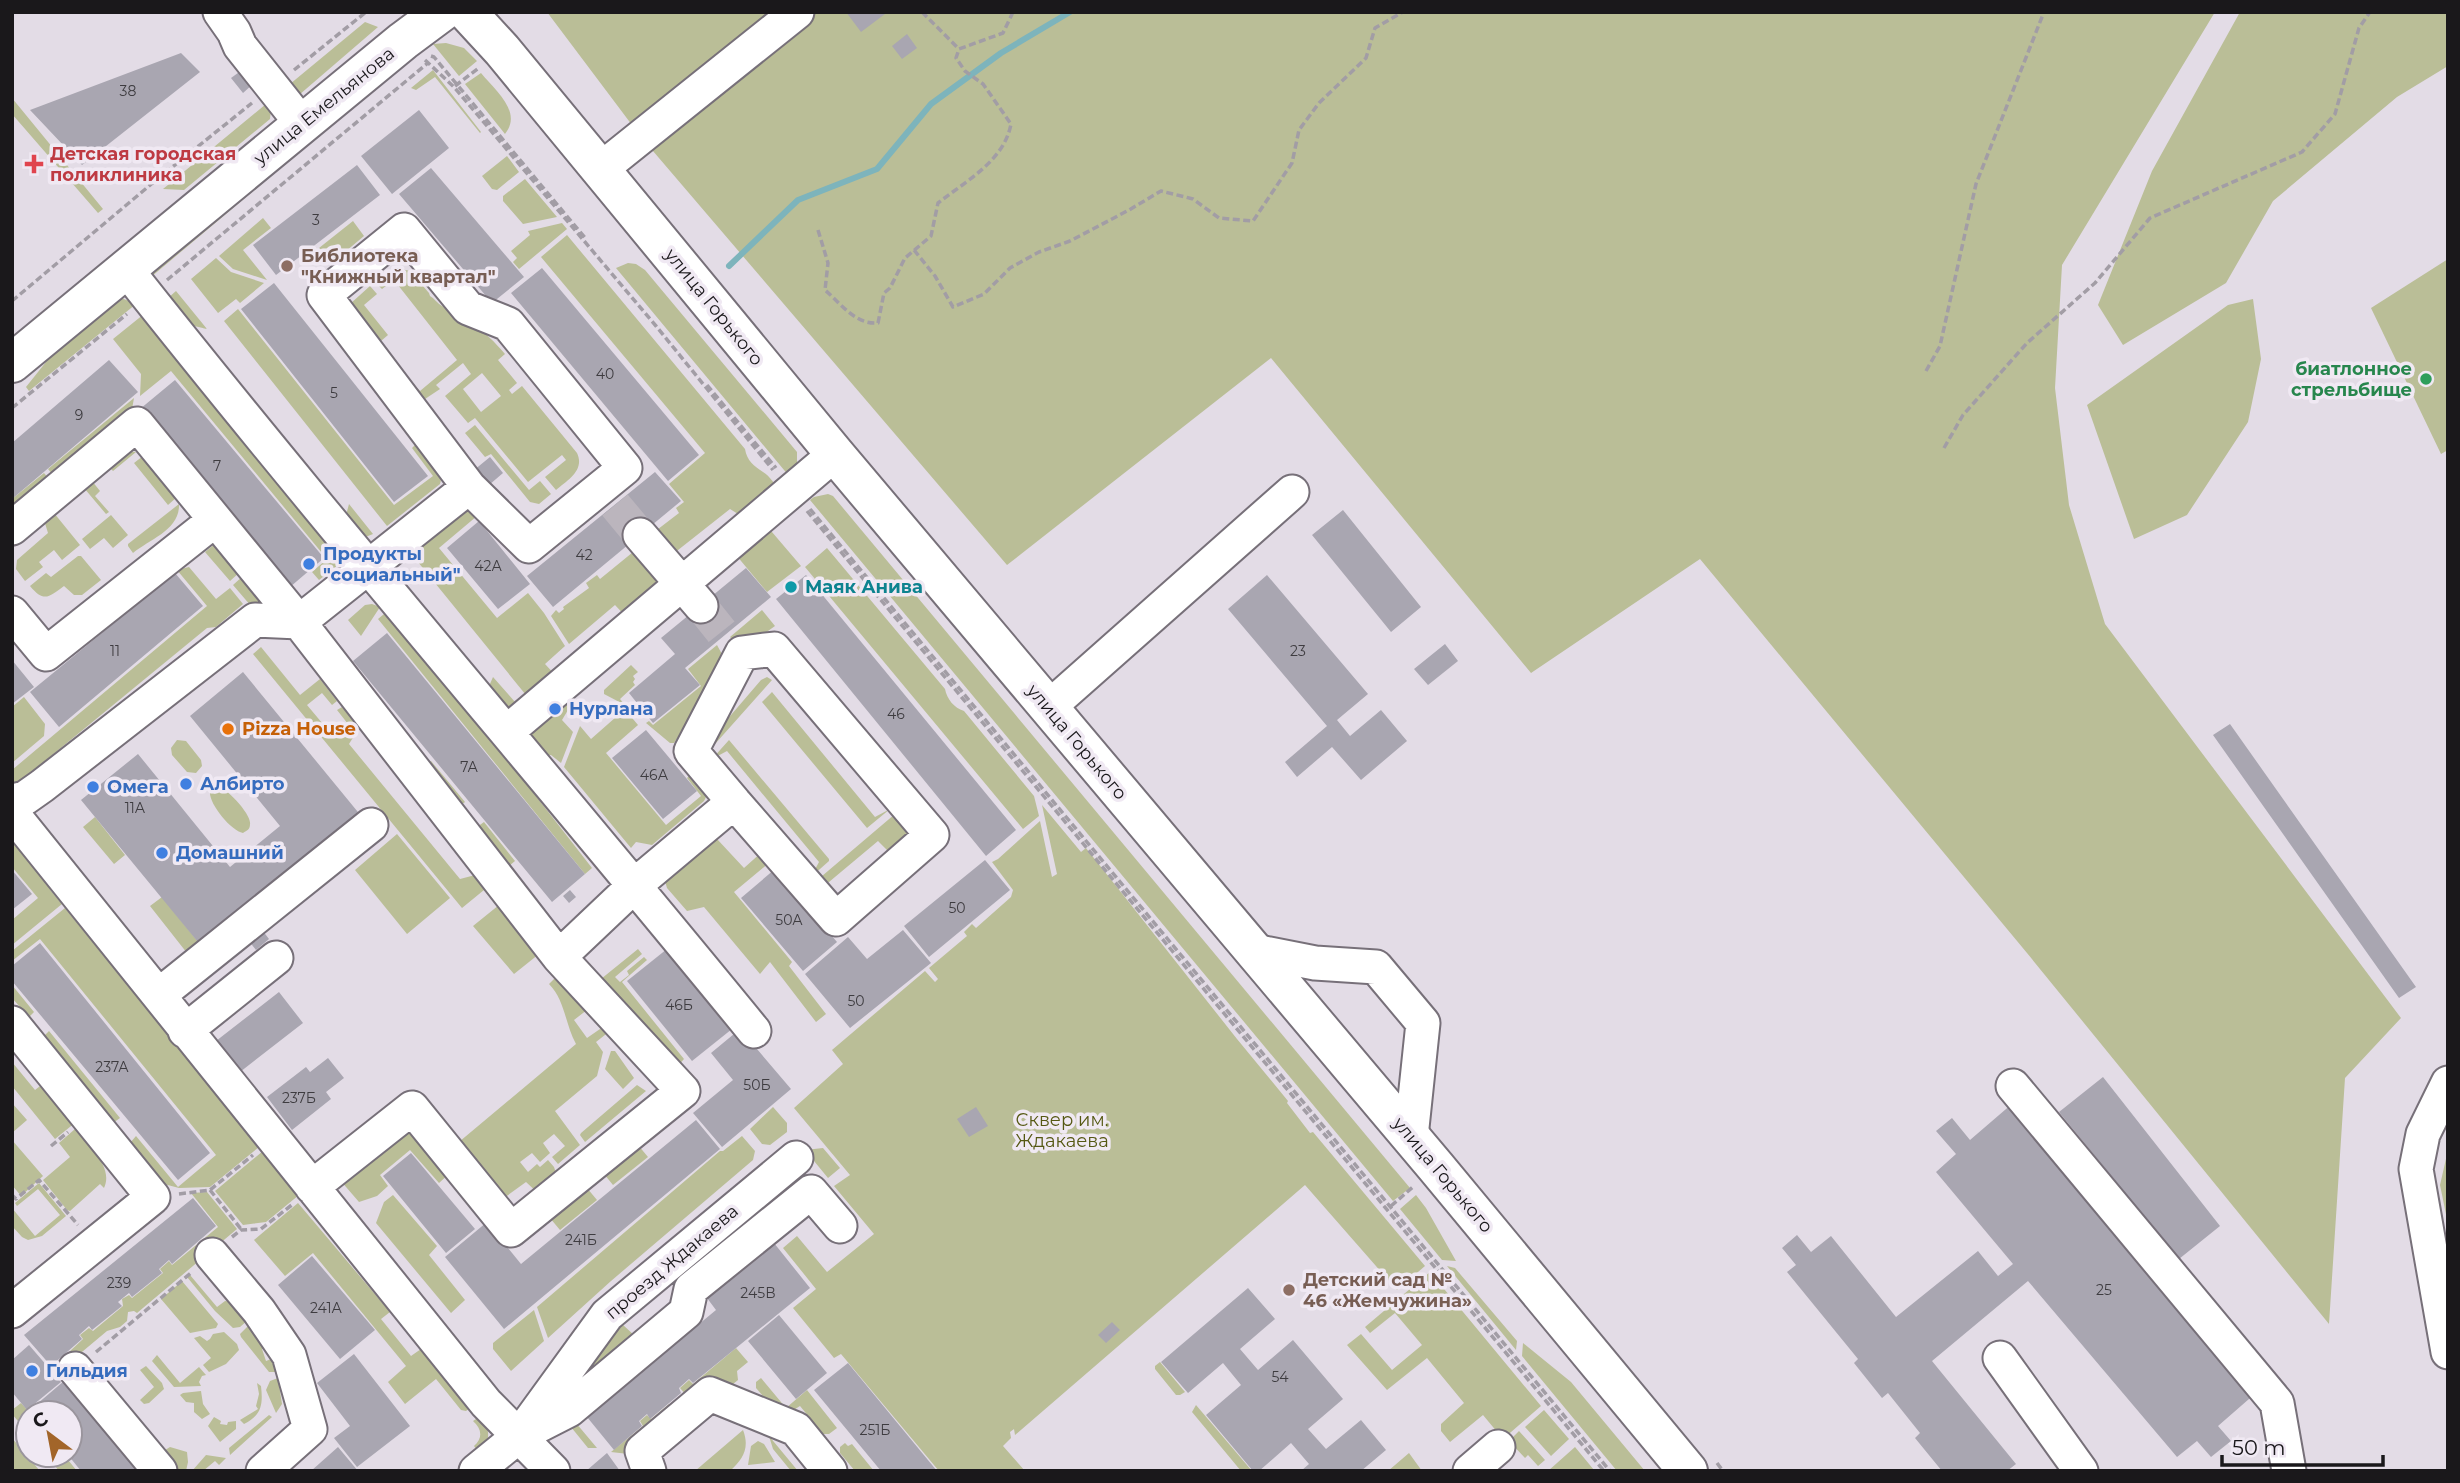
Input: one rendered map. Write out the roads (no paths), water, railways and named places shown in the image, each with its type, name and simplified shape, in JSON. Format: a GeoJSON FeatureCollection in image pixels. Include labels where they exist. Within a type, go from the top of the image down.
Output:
{"type":"FeatureCollection","features":[{"type":"Feature","properties":{"kind":"main road","name":"улица Емельянова"},"geometry":{"type":"LineString","coordinates":[[12,363],[137,283],[302,124],[442,12]]}},
{"type":"Feature","properties":{"kind":"main road","name":"улица Горького"},"geometry":{"type":"LineString","coordinates":[[467,12],[502,50],[835,454],[1411,1137],[1688,1471]]}},
{"type":"Feature","properties":{"kind":"street"},"geometry":{"type":"LineString","coordinates":[[220,12],[240,46],[302,124]]}},
{"type":"Feature","properties":{"kind":"street"},"geometry":{"type":"LineString","coordinates":[[601,169],[797,12]]}},
{"type":"Feature","properties":{"kind":"street"},"geometry":{"type":"LineString","coordinates":[[404,230],[468,308],[508,324],[625,468],[607,496],[529,546],[469,487],[324,295],[404,230]]}},
{"type":"Feature","properties":{"kind":"street"},"geometry":{"type":"LineString","coordinates":[[137,283],[754,1031]]}},
{"type":"Feature","properties":{"kind":"street"},"geometry":{"type":"LineString","coordinates":[[12,528],[137,424],[299,622],[559,957],[682,1091],[511,1230],[412,1108],[307,1191]]}},
{"type":"Feature","properties":{"kind":"street"},"geometry":{"type":"LineString","coordinates":[[508,732],[692,595],[793,491],[835,454]]}},
{"type":"Feature","properties":{"kind":"street"},"geometry":{"type":"LineString","coordinates":[[12,801],[25,798],[42,786],[255,620],[299,622],[469,487]]}},
{"type":"Feature","properties":{"kind":"street"},"geometry":{"type":"LineString","coordinates":[[1048,708],[1292,492]]}},
{"type":"Feature","properties":{"kind":"street"},"geometry":{"type":"LineString","coordinates":[[12,613],[46,654],[215,520]]}},
{"type":"Feature","properties":{"kind":"street"},"geometry":{"type":"LineString","coordinates":[[640,535],[692,595]]}},
{"type":"Feature","properties":{"kind":"street"},"geometry":{"type":"LineString","coordinates":[[734,644],[774,649],[932,835],[836,919],[734,802],[691,751],[734,644]]}},
{"type":"Feature","properties":{"kind":"street"},"geometry":{"type":"LineString","coordinates":[[559,957],[635,885],[734,802]]}},
{"type":"Feature","properties":{"kind":"street"},"geometry":{"type":"LineString","coordinates":[[12,813],[159,995],[307,1191],[486,1403],[553,1471]]}},
{"type":"Feature","properties":{"kind":"street"},"geometry":{"type":"LineString","coordinates":[[159,995],[370,825]]}},
{"type":"Feature","properties":{"kind":"street"},"geometry":{"type":"LineString","coordinates":[[1254,951],[1315,963],[1376,967],[1423,1024],[1411,1137]]}},
{"type":"Feature","properties":{"kind":"street"},"geometry":{"type":"LineString","coordinates":[[185,1031],[276,958]]}},
{"type":"Feature","properties":{"kind":"street"},"geometry":{"type":"LineString","coordinates":[[12,1023],[153,1197],[94,1244],[17,1297]]}},
{"type":"Feature","properties":{"kind":"street"},"geometry":{"type":"LineString","coordinates":[[2448,1083],[2423,1134],[2416,1169],[2448,1352]]}},
{"type":"Feature","properties":{"kind":"street"},"geometry":{"type":"LineString","coordinates":[[2013,1086],[2277,1402],[2289,1471]]}},
{"type":"Feature","properties":{"kind":"street","name":"проезд Ждакаева"},"geometry":{"type":"LineString","coordinates":[[476,1471],[519,1436],[607,1315],[796,1158]]}},
{"type":"Feature","properties":{"kind":"street"},"geometry":{"type":"LineString","coordinates":[[519,1436],[569,1410],[687,1312],[691,1289],[811,1192],[840,1226]]}},
{"type":"Feature","properties":{"kind":"street"},"geometry":{"type":"LineString","coordinates":[[212,1255],[259,1311],[289,1355],[310,1429],[264,1471]]}},
{"type":"Feature","properties":{"kind":"street"},"geometry":{"type":"LineString","coordinates":[[2000,1358],[2081,1471]]}},
{"type":"Feature","properties":{"kind":"street"},"geometry":{"type":"LineString","coordinates":[[75,1369],[160,1471]]}},
{"type":"Feature","properties":{"kind":"street"},"geometry":{"type":"LineString","coordinates":[[649,1471],[642,1451],[710,1394],[796,1429],[830,1471]]}},
{"type":"Feature","properties":{"kind":"street"},"geometry":{"type":"LineString","coordinates":[[1470,1471],[1498,1447]]}},
{"type":"Feature","properties":{"kind":"waterway"},"geometry":{"type":"LineString","coordinates":[[729,266],[798,200],[877,169],[931,104],[1001,53],[1070,12]]}},
{"type":"Feature","properties":{"kind":"tunnel"},"geometry":{"type":"LineString","coordinates":[[615,505],[640,535]]}},
{"type":"Feature","properties":{"kind":"tunnel"},"geometry":{"type":"LineString","coordinates":[[701,606],[725,636]]}},
{"type":"Feature","properties":{"kind":"place","name":"Детская городская поликлиника"},"geometry":{"type":"Point","coordinates":[34,164]}},
{"type":"Feature","properties":{"kind":"place","name":"Библиотека \"Книжный квартал\""},"geometry":{"type":"Point","coordinates":[287,266]}},
{"type":"Feature","properties":{"kind":"place","name":"биатлонное стрельбище"},"geometry":{"type":"Point","coordinates":[2426,379]}},
{"type":"Feature","properties":{"kind":"place","name":"Продукты \"социальный\""},"geometry":{"type":"Point","coordinates":[309,564]}},
{"type":"Feature","properties":{"kind":"place","name":"Маяк Анива"},"geometry":{"type":"Point","coordinates":[791,587]}},
{"type":"Feature","properties":{"kind":"place","name":"Нурлана"},"geometry":{"type":"Point","coordinates":[555,709]}},
{"type":"Feature","properties":{"kind":"place","name":"Pizza House"},"geometry":{"type":"Point","coordinates":[228,729]}},
{"type":"Feature","properties":{"kind":"place","name":"Албирто"},"geometry":{"type":"Point","coordinates":[186,784]}},
{"type":"Feature","properties":{"kind":"place","name":"Омега"},"geometry":{"type":"Point","coordinates":[93,787]}},
{"type":"Feature","properties":{"kind":"place","name":"Домашний"},"geometry":{"type":"Point","coordinates":[162,853]}},
{"type":"Feature","properties":{"kind":"place","name":"Детский сад № 46 «Жемчужина»"},"geometry":{"type":"Point","coordinates":[1289,1290]}},
{"type":"Feature","properties":{"kind":"place","name":"Гильдия"},"geometry":{"type":"Point","coordinates":[32,1371]}},
{"type":"Feature","properties":{"kind":"park label","name":"Сквер им. Ждакаева"},"geometry":{"type":"Point","coordinates":[1062,1130]}}]}
